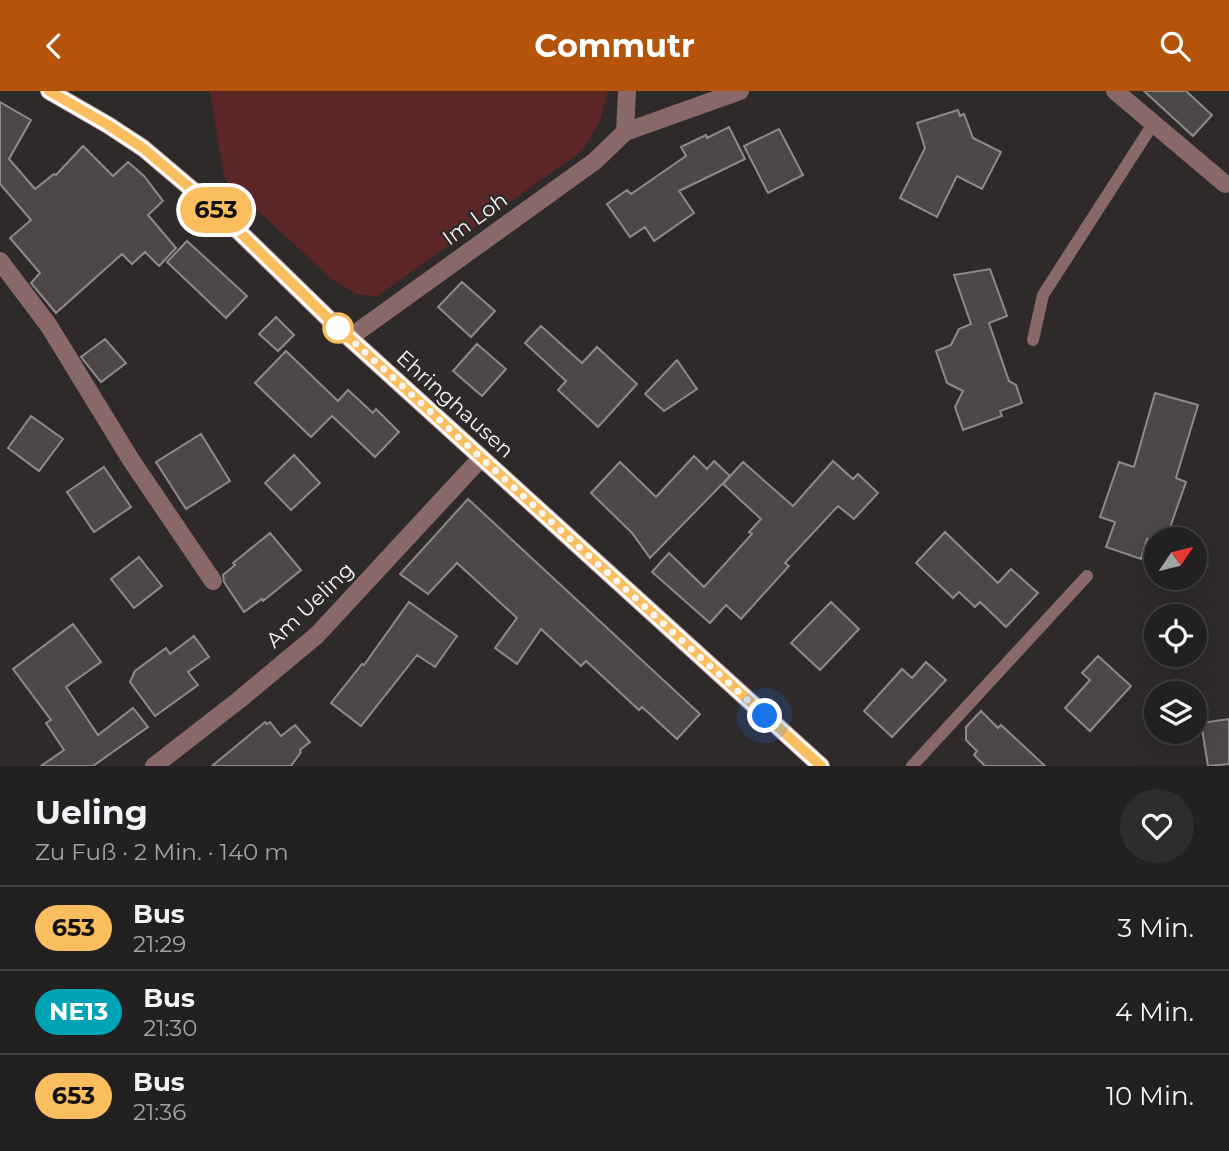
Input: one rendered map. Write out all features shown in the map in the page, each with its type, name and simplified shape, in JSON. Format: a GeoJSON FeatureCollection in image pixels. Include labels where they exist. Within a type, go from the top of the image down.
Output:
{"type":"FeatureCollection","features":[{"type":"Feature","properties":{"kind":"main road","name":"Ehringhausen"},"geometry":{"type":"LineString","coordinates":[[49,91],[108,125],[172,172],[221,214],[349,338],[821,766]]}},
{"type":"Feature","properties":{"kind":"street"},"geometry":{"type":"LineString","coordinates":[[625,132],[627,91]]}},
{"type":"Feature","properties":{"kind":"street","name":"Im Loh"},"geometry":{"type":"LineString","coordinates":[[349,338],[595,161],[625,132],[740,91]]}},
{"type":"Feature","properties":{"kind":"street"},"geometry":{"type":"LineString","coordinates":[[1115,91],[1225,184]]}},
{"type":"Feature","properties":{"kind":"street"},"geometry":{"type":"LineString","coordinates":[[0,261],[49,325],[131,460],[213,581]]}},
{"type":"Feature","properties":{"kind":"street","name":"Am Ueling"},"geometry":{"type":"LineString","coordinates":[[154,766],[317,635],[481,458]]}},
{"type":"Feature","properties":{"kind":"lane"},"geometry":{"type":"LineString","coordinates":[[1033,340],[1043,295],[1153,124]]}},
{"type":"Feature","properties":{"kind":"lane"},"geometry":{"type":"LineString","coordinates":[[912,766],[1087,576]]}},
{"type":"Feature","properties":{"kind":"shaded area"},"geometry":{"type":"Polygon","coordinates":[[[210,91],[608,91],[600,121],[583,150],[376,297],[357,294],[333,280],[230,185],[224,177],[210,91]]]}},
{"type":"Feature","properties":{"kind":"building"},"geometry":{"type":"Polygon","coordinates":[[[1144,91],[1186,91],[1212,115],[1193,136],[1144,91]]]}},
{"type":"Feature","properties":{"kind":"building"},"geometry":{"type":"Polygon","coordinates":[[[0,102],[31,120],[9,159],[35,189],[56,175],[83,146],[113,176],[128,162],[144,176],[163,201],[148,215],[176,248],[159,266],[145,252],[132,264],[122,254],[56,313],[31,283],[40,273],[10,238],[31,220],[0,184],[0,102]]]}},
{"type":"Feature","properties":{"kind":"building"},"geometry":{"type":"Polygon","coordinates":[[[958,110],[960,116],[964,114],[973,138],[1001,152],[982,189],[957,176],[937,217],[900,198],[925,148],[917,123],[958,110]]]}},
{"type":"Feature","properties":{"kind":"building"},"geometry":{"type":"Polygon","coordinates":[[[729,127],[745,159],[679,191],[694,213],[654,241],[645,227],[630,237],[607,204],[627,190],[631,194],[686,156],[681,147],[729,127]]]}},
{"type":"Feature","properties":{"kind":"building"},"geometry":{"type":"Polygon","coordinates":[[[779,129],[803,175],[768,193],[744,146],[779,129]]]}},
{"type":"Feature","properties":{"kind":"building"},"geometry":{"type":"Polygon","coordinates":[[[187,241],[247,296],[226,318],[167,262],[187,241]]]}},
{"type":"Feature","properties":{"kind":"building"},"geometry":{"type":"Polygon","coordinates":[[[990,269],[1007,316],[989,323],[1009,381],[1016,385],[1022,403],[1000,411],[1002,416],[963,430],[955,407],[963,391],[947,383],[936,351],[951,345],[959,329],[971,324],[954,275],[990,269]]]}},
{"type":"Feature","properties":{"kind":"building"},"geometry":{"type":"Polygon","coordinates":[[[462,282],[495,311],[471,337],[438,307],[462,282]]]}},
{"type":"Feature","properties":{"kind":"building"},"geometry":{"type":"Polygon","coordinates":[[[276,317],[294,335],[278,351],[259,334],[276,317]]]}},
{"type":"Feature","properties":{"kind":"building"},"geometry":{"type":"Polygon","coordinates":[[[541,326],[582,363],[597,347],[637,384],[598,427],[558,390],[566,381],[525,343],[541,326]]]}},
{"type":"Feature","properties":{"kind":"building"},"geometry":{"type":"Polygon","coordinates":[[[105,339],[126,363],[101,382],[81,357],[105,339]]]}},
{"type":"Feature","properties":{"kind":"building"},"geometry":{"type":"Polygon","coordinates":[[[477,344],[506,369],[482,396],[453,371],[477,344]]]}},
{"type":"Feature","properties":{"kind":"building"},"geometry":{"type":"Polygon","coordinates":[[[286,351],[338,401],[348,390],[373,413],[376,409],[399,432],[375,457],[332,416],[311,437],[255,383],[286,351]]]}},
{"type":"Feature","properties":{"kind":"building"},"geometry":{"type":"Polygon","coordinates":[[[677,360],[697,389],[664,411],[645,394],[677,360]]]}},
{"type":"Feature","properties":{"kind":"building"},"geometry":{"type":"Polygon","coordinates":[[[1155,393],[1198,405],[1176,478],[1186,482],[1170,527],[1144,527],[1141,559],[1106,547],[1115,522],[1100,517],[1119,462],[1134,467],[1155,393]]]}},
{"type":"Feature","properties":{"kind":"building"},"geometry":{"type":"Polygon","coordinates":[[[31,416],[63,439],[39,471],[8,448],[31,416]]]}},
{"type":"Feature","properties":{"kind":"building"},"geometry":{"type":"Polygon","coordinates":[[[201,434],[230,481],[186,509],[156,462],[201,434]]]}},
{"type":"Feature","properties":{"kind":"building"},"geometry":{"type":"Polygon","coordinates":[[[294,455],[320,483],[291,510],[265,483],[294,455]]]}},
{"type":"Feature","properties":{"kind":"building"},"geometry":{"type":"Polygon","coordinates":[[[694,456],[707,469],[714,461],[730,476],[650,558],[632,533],[591,493],[620,462],[656,497],[694,456]]]}},
{"type":"Feature","properties":{"kind":"building"},"geometry":{"type":"Polygon","coordinates":[[[833,461],[853,479],[858,474],[878,493],[854,519],[838,506],[785,563],[789,566],[741,619],[726,605],[710,623],[652,572],[669,553],[704,587],[752,534],[749,532],[761,519],[723,484],[743,462],[793,506],[833,461]]]}},
{"type":"Feature","properties":{"kind":"building"},"geometry":{"type":"Polygon","coordinates":[[[104,467],[131,507],[94,532],[67,492],[104,467]]]}},
{"type":"Feature","properties":{"kind":"building"},"geometry":{"type":"Polygon","coordinates":[[[468,499],[700,714],[677,739],[642,707],[639,710],[586,661],[581,666],[541,629],[517,664],[495,648],[517,618],[457,563],[428,594],[400,574],[468,499]]]}},
{"type":"Feature","properties":{"kind":"building"},"geometry":{"type":"Polygon","coordinates":[[[945,532],[998,583],[1011,569],[1038,593],[1006,627],[980,602],[975,607],[959,592],[953,598],[916,563],[945,532]]]}},
{"type":"Feature","properties":{"kind":"building"},"geometry":{"type":"Polygon","coordinates":[[[270,533],[301,570],[263,601],[262,599],[244,612],[224,582],[223,575],[235,565],[233,563],[270,533]]]}},
{"type":"Feature","properties":{"kind":"building"},"geometry":{"type":"Polygon","coordinates":[[[139,557],[162,586],[134,608],[111,579],[139,557]]]}},
{"type":"Feature","properties":{"kind":"building"},"geometry":{"type":"Polygon","coordinates":[[[409,602],[457,636],[435,667],[417,655],[361,726],[331,703],[362,664],[364,665],[409,602]]]}},
{"type":"Feature","properties":{"kind":"building"},"geometry":{"type":"Polygon","coordinates":[[[831,602],[859,629],[820,670],[791,643],[831,602]]]}},
{"type":"Feature","properties":{"kind":"building"},"geometry":{"type":"Polygon","coordinates":[[[73,624],[101,662],[66,687],[98,735],[133,708],[148,727],[93,766],[41,766],[64,750],[46,723],[51,720],[13,669],[73,624]]]}},
{"type":"Feature","properties":{"kind":"building"},"geometry":{"type":"Polygon","coordinates":[[[194,636],[209,657],[188,672],[198,685],[155,716],[130,682],[135,671],[166,648],[170,654],[194,636]]]}},
{"type":"Feature","properties":{"kind":"building"},"geometry":{"type":"Polygon","coordinates":[[[1098,656],[1131,686],[1090,731],[1065,708],[1090,680],[1082,673],[1098,656]]]}},
{"type":"Feature","properties":{"kind":"building"},"geometry":{"type":"Polygon","coordinates":[[[926,662],[946,680],[892,737],[864,711],[902,669],[912,678],[926,662]]]}},
{"type":"Feature","properties":{"kind":"building"},"geometry":{"type":"Polygon","coordinates":[[[981,711],[998,728],[1001,725],[1045,766],[985,766],[974,755],[977,751],[966,740],[966,727],[981,711]]]}},
{"type":"Feature","properties":{"kind":"building"},"geometry":{"type":"Polygon","coordinates":[[[1229,719],[1229,764],[1208,766],[1204,744],[1207,744],[1207,722],[1229,719]]]}},
{"type":"Feature","properties":{"kind":"building"},"geometry":{"type":"Polygon","coordinates":[[[265,722],[270,722],[281,736],[295,725],[310,742],[300,750],[291,766],[212,766],[265,722]]]}},
{"type":"Feature","properties":{"kind":"bus line","name":"653"},"geometry":{"type":"LineString","coordinates":[[49,91],[143,148],[221,214],[333,323],[821,766]]}},
{"type":"Feature","properties":{"kind":"route"},"geometry":{"type":"LineString","coordinates":[[338,328],[333,323],[765,716]]}}]}
